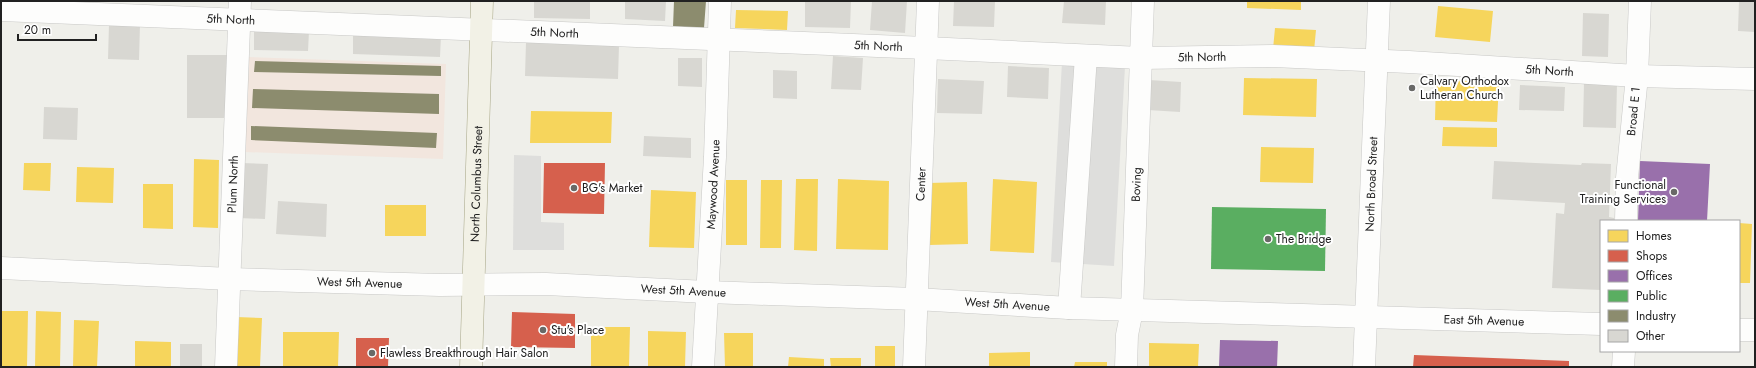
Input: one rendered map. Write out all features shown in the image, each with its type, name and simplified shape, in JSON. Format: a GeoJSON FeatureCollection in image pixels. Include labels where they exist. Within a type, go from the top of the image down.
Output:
{"type":"FeatureCollection","features":[{"type":"Feature","properties":{"kind":"main road","name":"North Columbus Street"},"geometry":{"type":"LineString","coordinates":[[471,367],[482,1]]}},
{"type":"Feature","properties":{"kind":"street","name":"Maywood Avenue"},"geometry":{"type":"LineString","coordinates":[[703,367],[715,157],[720,1]]}},
{"type":"Feature","properties":{"kind":"street","name":"Center"},"geometry":{"type":"LineString","coordinates":[[914,367],[928,1]]}},
{"type":"Feature","properties":{"kind":"street","name":"Boving"},"geometry":{"type":"LineString","coordinates":[[1126,367],[1127,335],[1132,310],[1143,1]]}},
{"type":"Feature","properties":{"kind":"street","name":"North Broad Street"},"geometry":{"type":"LineString","coordinates":[[1364,367],[1379,1]]}},
{"type":"Feature","properties":{"kind":"street","name":"Broad E 1"},"geometry":{"type":"LineString","coordinates":[[1626,220],[1627,178],[1637,76],[1640,1]]}},
{"type":"Feature","properties":{"kind":"street","name":"5th North"},"geometry":{"type":"LineString","coordinates":[[1,10],[240,11],[481,30],[1141,58],[1273,56],[1637,76],[1755,79]]}},
{"type":"Feature","properties":{"kind":"street","name":"Plum North"},"geometry":{"type":"LineString","coordinates":[[226,367],[240,11]]}},
{"type":"Feature","properties":{"kind":"street"},"geometry":{"type":"LineString","coordinates":[[1070,308],[1086,56]]}},
{"type":"Feature","properties":{"kind":"street","name":"West 5th Avenue"},"geometry":{"type":"LineString","coordinates":[[1,268],[230,279],[440,286],[474,284],[546,284],[707,292],[916,299],[1070,308],[1367,316]]}},
{"type":"Feature","properties":{"kind":"street","name":"East 5th Avenue"},"geometry":{"type":"LineString","coordinates":[[1367,316],[1600,324]]}},
{"type":"Feature","properties":{"kind":"street"},"geometry":{"type":"LineString","coordinates":[[1740,330],[1755,330]]}},
{"type":"Feature","properties":{"kind":"street"},"geometry":{"type":"LineString","coordinates":[[1623,367],[1624,352]]}},
{"type":"Feature","properties":{"kind":"shaded area"},"geometry":{"type":"Polygon","coordinates":[[[247,57],[446,64],[443,159],[244,152],[247,57]]]}},
{"type":"Feature","properties":{"kind":"shaded area"},"geometry":{"type":"Polygon","coordinates":[[[1062,62],[1125,66],[1114,266],[1051,262],[1062,62]]]}},
{"type":"Feature","properties":{"kind":"shaded area"},"geometry":{"type":"Polygon","coordinates":[[[514,155],[541,156],[541,222],[564,223],[564,250],[513,250],[514,155]]]}},
{"type":"Feature","properties":{"kind":"building: Homes"},"geometry":{"type":"Polygon","coordinates":[[[1247,1],[1301,1],[1301,10],[1247,8],[1247,1]]]}},
{"type":"Feature","properties":{"kind":"building: Homes"},"geometry":{"type":"Polygon","coordinates":[[[1438,6],[1493,11],[1490,42],[1435,37],[1438,6]]]}},
{"type":"Feature","properties":{"kind":"building: Homes"},"geometry":{"type":"Polygon","coordinates":[[[736,10],[788,11],[787,30],[735,28],[736,10]]]}},
{"type":"Feature","properties":{"kind":"building: Homes"},"geometry":{"type":"Polygon","coordinates":[[[1275,28],[1316,30],[1314,51],[1273,49],[1275,28]]]}},
{"type":"Feature","properties":{"kind":"building: Homes"},"geometry":{"type":"Polygon","coordinates":[[[1244,78],[1317,79],[1316,117],[1243,115],[1244,78]]]}},
{"type":"Feature","properties":{"kind":"building: Homes"},"geometry":{"type":"Polygon","coordinates":[[[1436,80],[1499,82],[1497,122],[1435,120],[1436,80]]]}},
{"type":"Feature","properties":{"kind":"building: Homes"},"geometry":{"type":"Polygon","coordinates":[[[531,111],[612,112],[611,143],[530,143],[531,111]]]}},
{"type":"Feature","properties":{"kind":"building: Homes"},"geometry":{"type":"Polygon","coordinates":[[[1443,127],[1497,128],[1497,147],[1442,146],[1443,127]]]}},
{"type":"Feature","properties":{"kind":"building: Homes"},"geometry":{"type":"Polygon","coordinates":[[[1261,147],[1314,148],[1313,183],[1260,182],[1261,147]]]}},
{"type":"Feature","properties":{"kind":"building: Homes"},"geometry":{"type":"Polygon","coordinates":[[[194,159],[219,160],[218,228],[193,227],[194,159]]]}},
{"type":"Feature","properties":{"kind":"building: Homes"},"geometry":{"type":"Polygon","coordinates":[[[24,163],[51,163],[50,191],[23,190],[24,163]]]}},
{"type":"Feature","properties":{"kind":"building: Homes"},"geometry":{"type":"Polygon","coordinates":[[[77,167],[114,168],[113,203],[76,202],[77,167]]]}},
{"type":"Feature","properties":{"kind":"building: Homes"},"geometry":{"type":"Polygon","coordinates":[[[796,179],[818,179],[817,251],[794,250],[796,179]]]}},
{"type":"Feature","properties":{"kind":"building: Homes"},"geometry":{"type":"Polygon","coordinates":[[[838,179],[889,181],[888,250],[836,249],[838,179]]]}},
{"type":"Feature","properties":{"kind":"building: Homes"},"geometry":{"type":"Polygon","coordinates":[[[993,179],[1037,182],[1034,253],[990,251],[993,179]]]}},
{"type":"Feature","properties":{"kind":"building: Homes"},"geometry":{"type":"Polygon","coordinates":[[[726,180],[747,180],[747,245],[726,245],[726,180]]]}},
{"type":"Feature","properties":{"kind":"building: Homes"},"geometry":{"type":"Polygon","coordinates":[[[761,180],[782,180],[781,248],[760,248],[761,180]]]}},
{"type":"Feature","properties":{"kind":"building: Homes"},"geometry":{"type":"Polygon","coordinates":[[[967,182],[968,244],[929,245],[928,183],[967,182]]]}},
{"type":"Feature","properties":{"kind":"building: Homes"},"geometry":{"type":"Polygon","coordinates":[[[143,184],[173,184],[173,229],[143,228],[143,184]]]}},
{"type":"Feature","properties":{"kind":"building: Homes"},"geometry":{"type":"Polygon","coordinates":[[[651,190],[696,192],[694,248],[649,247],[651,190]]]}},
{"type":"Feature","properties":{"kind":"building: Homes"},"geometry":{"type":"Polygon","coordinates":[[[385,205],[426,205],[426,236],[385,236],[385,205]]]}},
{"type":"Feature","properties":{"kind":"building: Homes"},"geometry":{"type":"Polygon","coordinates":[[[1740,223],[1752,224],[1750,283],[1740,283],[1740,223]]]}},
{"type":"Feature","properties":{"kind":"building: Homes"},"geometry":{"type":"Polygon","coordinates":[[[1,311],[28,311],[27,367],[1,367],[1,311]]]}},
{"type":"Feature","properties":{"kind":"building: Homes"},"geometry":{"type":"Polygon","coordinates":[[[36,311],[61,312],[60,367],[35,367],[36,311]]]}},
{"type":"Feature","properties":{"kind":"building: Homes"},"geometry":{"type":"Polygon","coordinates":[[[236,317],[262,318],[260,367],[234,367],[236,317]]]}},
{"type":"Feature","properties":{"kind":"building: Homes"},"geometry":{"type":"Polygon","coordinates":[[[74,320],[99,321],[97,367],[73,367],[74,320]]]}},
{"type":"Feature","properties":{"kind":"building: Homes"},"geometry":{"type":"Polygon","coordinates":[[[591,327],[630,327],[629,367],[591,367],[591,327]]]}},
{"type":"Feature","properties":{"kind":"building: Homes"},"geometry":{"type":"Polygon","coordinates":[[[648,331],[686,332],[685,367],[648,367],[648,331]]]}},
{"type":"Feature","properties":{"kind":"building: Homes"},"geometry":{"type":"Polygon","coordinates":[[[283,332],[339,332],[338,367],[283,367],[283,332]]]}},
{"type":"Feature","properties":{"kind":"building: Homes"},"geometry":{"type":"Polygon","coordinates":[[[724,333],[753,333],[753,367],[725,367],[724,333]]]}},
{"type":"Feature","properties":{"kind":"building: Homes"},"geometry":{"type":"Polygon","coordinates":[[[135,341],[171,342],[171,367],[135,367],[135,341]]]}},
{"type":"Feature","properties":{"kind":"building: Homes"},"geometry":{"type":"Polygon","coordinates":[[[1149,343],[1199,344],[1198,367],[1149,367],[1149,343]]]}},
{"type":"Feature","properties":{"kind":"building: Homes"},"geometry":{"type":"Polygon","coordinates":[[[875,346],[895,346],[895,367],[875,367],[875,346]]]}},
{"type":"Feature","properties":{"kind":"building: Homes"},"geometry":{"type":"Polygon","coordinates":[[[1030,352],[1030,367],[989,367],[989,353],[1030,352]]]}},
{"type":"Feature","properties":{"kind":"building: Homes"},"geometry":{"type":"Polygon","coordinates":[[[789,357],[824,359],[824,367],[788,367],[789,357]]]}},
{"type":"Feature","properties":{"kind":"building: Homes"},"geometry":{"type":"Polygon","coordinates":[[[830,358],[861,358],[861,367],[831,367],[830,358]]]}},
{"type":"Feature","properties":{"kind":"building: Homes"},"geometry":{"type":"Polygon","coordinates":[[[1075,362],[1107,362],[1107,367],[1074,367],[1075,362]]]}},
{"type":"Feature","properties":{"kind":"building: Shops","name":"BG's Market"},"geometry":{"type":"Polygon","coordinates":[[[544,163],[605,163],[604,214],[543,213],[544,163]]]}},
{"type":"Feature","properties":{"kind":"building: Shops","name":"Stu's Place"},"geometry":{"type":"Polygon","coordinates":[[[512,312],[575,314],[575,348],[511,347],[512,312]]]}},
{"type":"Feature","properties":{"kind":"building: Shops","name":"Flawless Breakthrough Hair Salon"},"geometry":{"type":"Polygon","coordinates":[[[356,338],[389,338],[388,367],[356,367],[356,338]]]}},
{"type":"Feature","properties":{"kind":"building: Shops"},"geometry":{"type":"Polygon","coordinates":[[[1414,355],[1569,361],[1569,367],[1413,367],[1414,355]]]}},
{"type":"Feature","properties":{"kind":"building: Offices","name":"Functional Training Services"},"geometry":{"type":"Polygon","coordinates":[[[1640,161],[1710,164],[1707,220],[1638,220],[1640,161]]]}},
{"type":"Feature","properties":{"kind":"building: Offices"},"geometry":{"type":"Polygon","coordinates":[[[1220,340],[1278,341],[1277,367],[1219,367],[1220,340]]]}},
{"type":"Feature","properties":{"kind":"building: Public","name":"The Bridge"},"geometry":{"type":"Polygon","coordinates":[[[1212,207],[1326,209],[1325,271],[1211,269],[1212,207]]]}},
{"type":"Feature","properties":{"kind":"building: Industry"},"geometry":{"type":"Polygon","coordinates":[[[674,1],[706,1],[704,28],[673,27],[674,1]]]}},
{"type":"Feature","properties":{"kind":"building: Industry"},"geometry":{"type":"Polygon","coordinates":[[[255,61],[441,66],[441,76],[254,72],[255,61]]]}},
{"type":"Feature","properties":{"kind":"building: Industry"},"geometry":{"type":"Polygon","coordinates":[[[253,89],[439,94],[439,114],[252,108],[253,89]]]}},
{"type":"Feature","properties":{"kind":"building: Industry"},"geometry":{"type":"Polygon","coordinates":[[[251,126],[437,133],[436,148],[251,140],[251,126]]]}},
{"type":"Feature","properties":{"kind":"building: Other"},"geometry":{"type":"Polygon","coordinates":[[[534,1],[590,1],[590,19],[534,18],[534,1]]]}},
{"type":"Feature","properties":{"kind":"building: Other"},"geometry":{"type":"Polygon","coordinates":[[[625,1],[666,1],[665,21],[625,19],[625,1]]]}},
{"type":"Feature","properties":{"kind":"building: Other"},"geometry":{"type":"Polygon","coordinates":[[[805,1],[851,1],[850,28],[805,27],[805,1]]]}},
{"type":"Feature","properties":{"kind":"building: Other"},"geometry":{"type":"Polygon","coordinates":[[[872,1],[907,1],[905,33],[870,30],[872,1]]]}},
{"type":"Feature","properties":{"kind":"building: Other"},"geometry":{"type":"Polygon","coordinates":[[[954,1],[995,1],[994,27],[953,26],[954,1]]]}},
{"type":"Feature","properties":{"kind":"building: Other"},"geometry":{"type":"Polygon","coordinates":[[[1064,1],[1106,1],[1105,25],[1062,23],[1064,1]]]}},
{"type":"Feature","properties":{"kind":"building: Other"},"geometry":{"type":"Polygon","coordinates":[[[1739,1],[1755,1],[1755,32],[1738,31],[1739,1]]]}},
{"type":"Feature","properties":{"kind":"building: Other"},"geometry":{"type":"Polygon","coordinates":[[[1583,13],[1609,14],[1608,57],[1582,56],[1583,13]]]}},
{"type":"Feature","properties":{"kind":"building: Other"},"geometry":{"type":"Polygon","coordinates":[[[109,24],[140,24],[139,60],[108,59],[109,24]]]}},
{"type":"Feature","properties":{"kind":"building: Other"},"geometry":{"type":"Polygon","coordinates":[[[254,29],[309,31],[308,51],[254,50],[254,29]]]}},
{"type":"Feature","properties":{"kind":"building: Other"},"geometry":{"type":"Polygon","coordinates":[[[353,33],[441,35],[440,57],[353,54],[353,33]]]}},
{"type":"Feature","properties":{"kind":"building: Other"},"geometry":{"type":"Polygon","coordinates":[[[526,42],[619,45],[618,79],[525,76],[526,42]]]}},
{"type":"Feature","properties":{"kind":"building: Other"},"geometry":{"type":"Polygon","coordinates":[[[187,55],[227,55],[226,118],[187,118],[187,55]]]}},
{"type":"Feature","properties":{"kind":"building: Other"},"geometry":{"type":"Polygon","coordinates":[[[833,56],[863,58],[861,90],[831,89],[833,56]]]}},
{"type":"Feature","properties":{"kind":"building: Other"},"geometry":{"type":"Polygon","coordinates":[[[678,58],[702,58],[702,87],[678,86],[678,58]]]}},
{"type":"Feature","properties":{"kind":"building: Other"},"geometry":{"type":"Polygon","coordinates":[[[1008,66],[1049,68],[1048,99],[1007,97],[1008,66]]]}},
{"type":"Feature","properties":{"kind":"building: Other"},"geometry":{"type":"Polygon","coordinates":[[[773,70],[797,71],[797,99],[773,98],[773,70]]]}},
{"type":"Feature","properties":{"kind":"building: Other"},"geometry":{"type":"Polygon","coordinates":[[[938,79],[984,81],[982,114],[937,113],[938,79]]]}},
{"type":"Feature","properties":{"kind":"building: Other"},"geometry":{"type":"Polygon","coordinates":[[[1149,80],[1181,82],[1180,112],[1148,110],[1149,80]]]}},
{"type":"Feature","properties":{"kind":"building: Other"},"geometry":{"type":"Polygon","coordinates":[[[1584,82],[1617,83],[1616,128],[1583,127],[1584,82]]]}},
{"type":"Feature","properties":{"kind":"building: Other"},"geometry":{"type":"Polygon","coordinates":[[[1520,85],[1565,87],[1564,111],[1519,110],[1520,85]]]}},
{"type":"Feature","properties":{"kind":"building: Other"},"geometry":{"type":"Polygon","coordinates":[[[44,107],[78,108],[77,140],[43,139],[44,107]]]}},
{"type":"Feature","properties":{"kind":"building: Other"},"geometry":{"type":"Polygon","coordinates":[[[644,136],[691,138],[691,158],[643,156],[644,136]]]}},
{"type":"Feature","properties":{"kind":"building: Other"},"geometry":{"type":"Polygon","coordinates":[[[1494,161],[1581,165],[1582,163],[1611,164],[1609,217],[1614,218],[1614,220],[1600,220],[1600,290],[1552,288],[1556,213],[1564,214],[1565,203],[1492,199],[1494,161]]]}},
{"type":"Feature","properties":{"kind":"building: Other"},"geometry":{"type":"Polygon","coordinates":[[[241,163],[268,164],[265,219],[239,218],[241,163]]]}},
{"type":"Feature","properties":{"kind":"building: Other"},"geometry":{"type":"Polygon","coordinates":[[[278,201],[327,204],[326,237],[276,234],[278,201]]]}},
{"type":"Feature","properties":{"kind":"building: Other"},"geometry":{"type":"Polygon","coordinates":[[[180,344],[202,344],[202,367],[180,367],[180,344]]]}},
{"type":"Feature","properties":{"kind":"place","name":"Calvary Orthodox Lutheran Church"},"geometry":{"type":"Point","coordinates":[1412,88]}},
{"type":"Feature","properties":{"kind":"place","name":"BG's Market"},"geometry":{"type":"Point","coordinates":[574,188]}},
{"type":"Feature","properties":{"kind":"place","name":"Functional Training Services"},"geometry":{"type":"Point","coordinates":[1674,192]}},
{"type":"Feature","properties":{"kind":"place","name":"The Bridge"},"geometry":{"type":"Point","coordinates":[1268,239]}},
{"type":"Feature","properties":{"kind":"place","name":"Stu's Place"},"geometry":{"type":"Point","coordinates":[543,330]}},
{"type":"Feature","properties":{"kind":"place","name":"Flawless Breakthrough Hair Salon"},"geometry":{"type":"Point","coordinates":[372,353]}}]}
